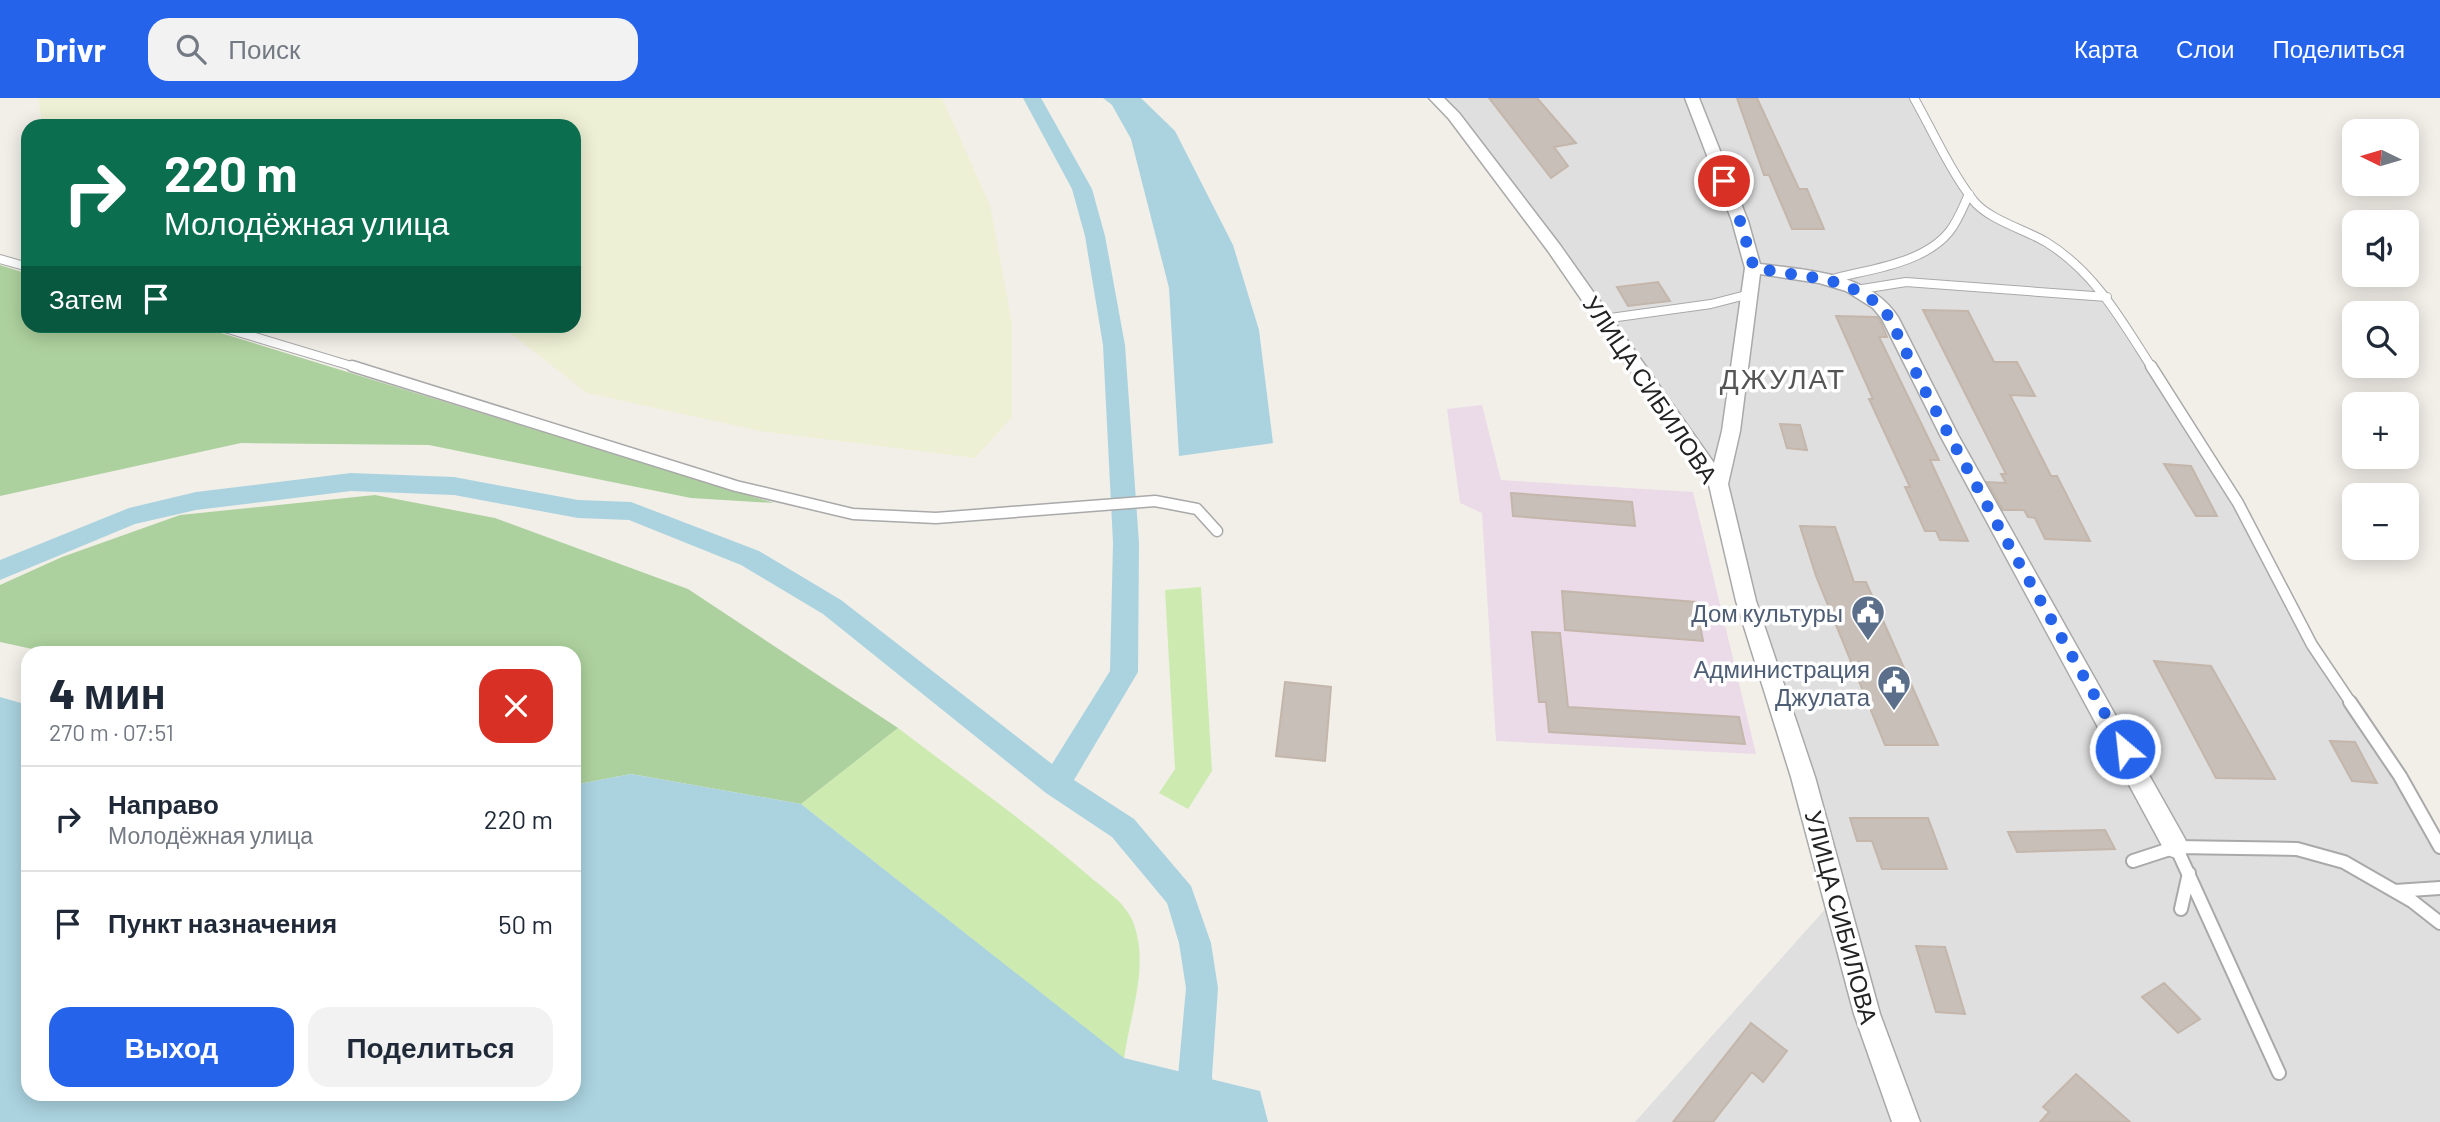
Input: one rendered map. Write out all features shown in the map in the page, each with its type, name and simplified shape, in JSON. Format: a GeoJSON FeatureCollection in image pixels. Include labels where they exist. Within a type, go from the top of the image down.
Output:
{"type":"FeatureCollection","features":[{"type":"Feature","properties":{"kind":"street","name":"УЛИЦА СИБИЛОВА"},"geometry":{"type":"LineString","coordinates":[[1436,98],[1454,116],[1554,248],[1718,484],[1746,601],[1803,777],[1867,1014],[1892,1092],[1906,1122]]}},
{"type":"Feature","properties":{"kind":"street"},"geometry":{"type":"LineString","coordinates":[[1692,98],[1740,221],[1754,268],[1731,431],[1718,484]]}},
{"type":"Feature","properties":{"kind":"street"},"geometry":{"type":"LineString","coordinates":[[1754,268],[1829,280],[1856,290],[1879,304],[1889,317],[2015,557],[2099,701],[2176,847]]}},
{"type":"Feature","properties":{"kind":"lane"},"geometry":{"type":"LineString","coordinates":[[1914,98],[1974,202],[2007,223],[2046,242],[2078,265],[2107,297],[2238,503],[2312,645],[2400,776],[2440,847]]}},
{"type":"Feature","properties":{"kind":"lane"},"geometry":{"type":"LineString","coordinates":[[1829,280],[1905,258],[1942,240],[1960,216],[1969,194]]}},
{"type":"Feature","properties":{"kind":"lane"},"geometry":{"type":"LineString","coordinates":[[0,259],[21,265]]}},
{"type":"Feature","properties":{"kind":"lane"},"geometry":{"type":"LineString","coordinates":[[1856,290],[1906,282],[2107,297]]}},
{"type":"Feature","properties":{"kind":"lane"},"geometry":{"type":"LineString","coordinates":[[1603,319],[1711,304],[1750,294]]}},
{"type":"Feature","properties":{"kind":"lane"},"geometry":{"type":"LineString","coordinates":[[242,333],[427,388],[736,486],[853,514],[936,518],[1155,501],[1196,509],[1217,531]]}},
{"type":"Feature","properties":{"kind":"lane"},"geometry":{"type":"LineString","coordinates":[[2176,847],[2279,1073]]}},
{"type":"Feature","properties":{"kind":"lane"},"geometry":{"type":"LineString","coordinates":[[2133,861],[2176,847],[2297,849],[2344,862],[2395,891],[2440,923]]}},
{"type":"Feature","properties":{"kind":"lane"},"geometry":{"type":"LineString","coordinates":[[2180,909],[2189,873]]}},
{"type":"Feature","properties":{"kind":"lane"},"geometry":{"type":"LineString","coordinates":[[2395,891],[2440,888]]}},
{"type":"Feature","properties":{"kind":"shaded area"},"geometry":{"type":"Polygon","coordinates":[[[1436,98],[1914,98],[1974,202],[2046,242],[2107,297],[2238,503],[2312,645],[2440,847],[2440,1122],[1635,1122],[1836,897],[1718,484],[1436,98]]]}},
{"type":"Feature","properties":{"kind":"shaded area"},"geometry":{"type":"Polygon","coordinates":[[[1482,405],[1501,480],[1693,492],[1756,754],[1496,741],[1482,513],[1460,503],[1447,409],[1482,405]]]}},
{"type":"Feature","properties":{"kind":"green space"},"geometry":{"type":"Polygon","coordinates":[[[38,98],[942,98],[990,205],[1012,323],[1012,417],[975,458],[760,431],[587,393],[510,333],[581,333],[581,119],[42,119],[38,98]]]}},
{"type":"Feature","properties":{"kind":"green space"},"geometry":{"type":"Polygon","coordinates":[[[0,265],[21,272],[21,333],[221,333],[774,503],[691,498],[429,445],[241,443],[0,496],[0,265]]]}},
{"type":"Feature","properties":{"kind":"green space"},"geometry":{"type":"Polygon","coordinates":[[[375,495],[495,518],[688,589],[898,728],[801,804],[631,774],[581,784],[581,646],[21,647],[0,642],[0,585],[62,557],[180,515],[375,495]]]}},
{"type":"Feature","properties":{"kind":"green space"},"geometry":{"type":"Polygon","coordinates":[[[1201,587],[1212,771],[1188,809],[1159,793],[1175,769],[1165,590],[1201,587]]]}},
{"type":"Feature","properties":{"kind":"green space"},"geometry":{"type":"Polygon","coordinates":[[[898,728],[1042,837],[1125,908],[1133,922],[1140,955],[1137,990],[1124,1059],[801,804],[898,728]]]}},
{"type":"Feature","properties":{"kind":"water"},"geometry":{"type":"Polygon","coordinates":[[[1103,98],[1141,98],[1175,131],[1233,245],[1259,330],[1273,443],[1179,456],[1169,288],[1131,139],[1112,105],[1103,98]]]}},
{"type":"Feature","properties":{"kind":"water"},"geometry":{"type":"Polygon","coordinates":[[[0,697],[21,703],[21,1101],[581,1101],[581,784],[631,774],[801,804],[1124,1058],[1260,1091],[1268,1122],[0,1122],[0,697]]]}},
{"type":"Feature","properties":{"kind":"building"},"geometry":{"type":"Polygon","coordinates":[[[1489,98],[1537,98],[1576,143],[1554,147],[1568,166],[1551,178],[1489,98]]]}},
{"type":"Feature","properties":{"kind":"building"},"geometry":{"type":"Polygon","coordinates":[[[1737,98],[1757,98],[1799,189],[1807,189],[1824,229],[1792,229],[1769,175],[1764,175],[1737,98]]]}},
{"type":"Feature","properties":{"kind":"building"},"geometry":{"type":"Polygon","coordinates":[[[1658,282],[1670,301],[1628,306],[1617,287],[1658,282]]]}},
{"type":"Feature","properties":{"kind":"building"},"geometry":{"type":"Polygon","coordinates":[[[1923,310],[1968,311],[1994,362],[2017,362],[2035,396],[2010,395],[2051,476],[2057,476],[2090,541],[2045,539],[2035,518],[2028,517],[2024,510],[2003,510],[1987,482],[2006,483],[2001,474],[2006,474],[1923,310]]]}},
{"type":"Feature","properties":{"kind":"building"},"geometry":{"type":"Polygon","coordinates":[[[1836,316],[1877,317],[1880,320],[1887,337],[1879,337],[1939,460],[1930,460],[1968,541],[1940,540],[1936,531],[1925,531],[1905,487],[1910,487],[1869,399],[1873,399],[1836,316]]]}},
{"type":"Feature","properties":{"kind":"building"},"geometry":{"type":"Polygon","coordinates":[[[1780,424],[1800,425],[1807,450],[1787,448],[1780,424]]]}},
{"type":"Feature","properties":{"kind":"building"},"geometry":{"type":"Polygon","coordinates":[[[2164,464],[2191,466],[2217,516],[2196,516],[2164,464]]]}},
{"type":"Feature","properties":{"kind":"building"},"geometry":{"type":"Polygon","coordinates":[[[1511,493],[1632,502],[1635,526],[1513,516],[1511,493]]]}},
{"type":"Feature","properties":{"kind":"building"},"geometry":{"type":"Polygon","coordinates":[[[1800,526],[1835,527],[1854,582],[1866,582],[1938,745],[1885,745],[1816,576],[1800,526]]]}},
{"type":"Feature","properties":{"kind":"building"},"geometry":{"type":"Polygon","coordinates":[[[1562,591],[1696,602],[1703,641],[1565,630],[1562,591]]]}},
{"type":"Feature","properties":{"kind":"building"},"geometry":{"type":"Polygon","coordinates":[[[1532,632],[1560,633],[1568,707],[1739,717],[1745,744],[1549,732],[1546,702],[1539,702],[1532,632]]]}},
{"type":"Feature","properties":{"kind":"building"},"geometry":{"type":"Polygon","coordinates":[[[2154,661],[2211,666],[2275,779],[2216,778],[2154,661]]]}},
{"type":"Feature","properties":{"kind":"building"},"geometry":{"type":"Polygon","coordinates":[[[1285,682],[1331,687],[1325,761],[1276,756],[1285,682]]]}},
{"type":"Feature","properties":{"kind":"building"},"geometry":{"type":"Polygon","coordinates":[[[2330,741],[2355,742],[2377,783],[2352,781],[2330,741]]]}},
{"type":"Feature","properties":{"kind":"building"},"geometry":{"type":"Polygon","coordinates":[[[1850,818],[1928,818],[1947,869],[1882,869],[1872,841],[1857,841],[1850,818]]]}},
{"type":"Feature","properties":{"kind":"building"},"geometry":{"type":"Polygon","coordinates":[[[2105,830],[2115,849],[2017,852],[2008,832],[2105,830]]]}},
{"type":"Feature","properties":{"kind":"building"},"geometry":{"type":"Polygon","coordinates":[[[1916,946],[1945,947],[1965,1014],[1936,1012],[1916,946]]]}},
{"type":"Feature","properties":{"kind":"building"},"geometry":{"type":"Polygon","coordinates":[[[2164,983],[2200,1019],[2178,1033],[2142,997],[2164,983]]]}},
{"type":"Feature","properties":{"kind":"building"},"geometry":{"type":"Polygon","coordinates":[[[1751,1023],[1787,1051],[1763,1082],[1752,1072],[1713,1122],[1673,1122],[1751,1023]]]}},
{"type":"Feature","properties":{"kind":"building"},"geometry":{"type":"Polygon","coordinates":[[[2076,1074],[2130,1122],[2040,1122],[2049,1112],[2043,1107],[2076,1074]]]}},
{"type":"Feature","properties":{"kind":"waterway"},"geometry":{"type":"LineString","coordinates":[[1032,98],[1082,189],[1095,236],[1114,345],[1126,543],[1124,672],[1056,784]]}},
{"type":"Feature","properties":{"kind":"waterway"},"geometry":{"type":"LineString","coordinates":[[0,570],[129,517],[196,501],[351,482],[454,486],[578,509],[631,511],[750,558],[832,607],[1056,784]]}},
{"type":"Feature","properties":{"kind":"waterway"},"geometry":{"type":"LineString","coordinates":[[1056,784],[1123,828],[1180,896],[1195,943],[1202,988],[1195,1076],[1198,1122]]}},
{"type":"Feature","properties":{"kind":"place","name":"Дом культуры"},"geometry":{"type":"Point","coordinates":[1868,642]}},
{"type":"Feature","properties":{"kind":"place","name":"Администрация Джулата"},"geometry":{"type":"Point","coordinates":[1894,712]}},
{"type":"Feature","properties":{"kind":"district","name":"ДЖУЛАТ"},"geometry":{"type":"Point","coordinates":[1783,378]}},
{"type":"Feature","properties":{"kind":"route"},"geometry":{"type":"LineString","coordinates":[[1724,181],[1754,268],[1829,280],[1856,290],[1879,304],[1889,317],[1924,389],[2002,533],[2125,749]]}}]}
